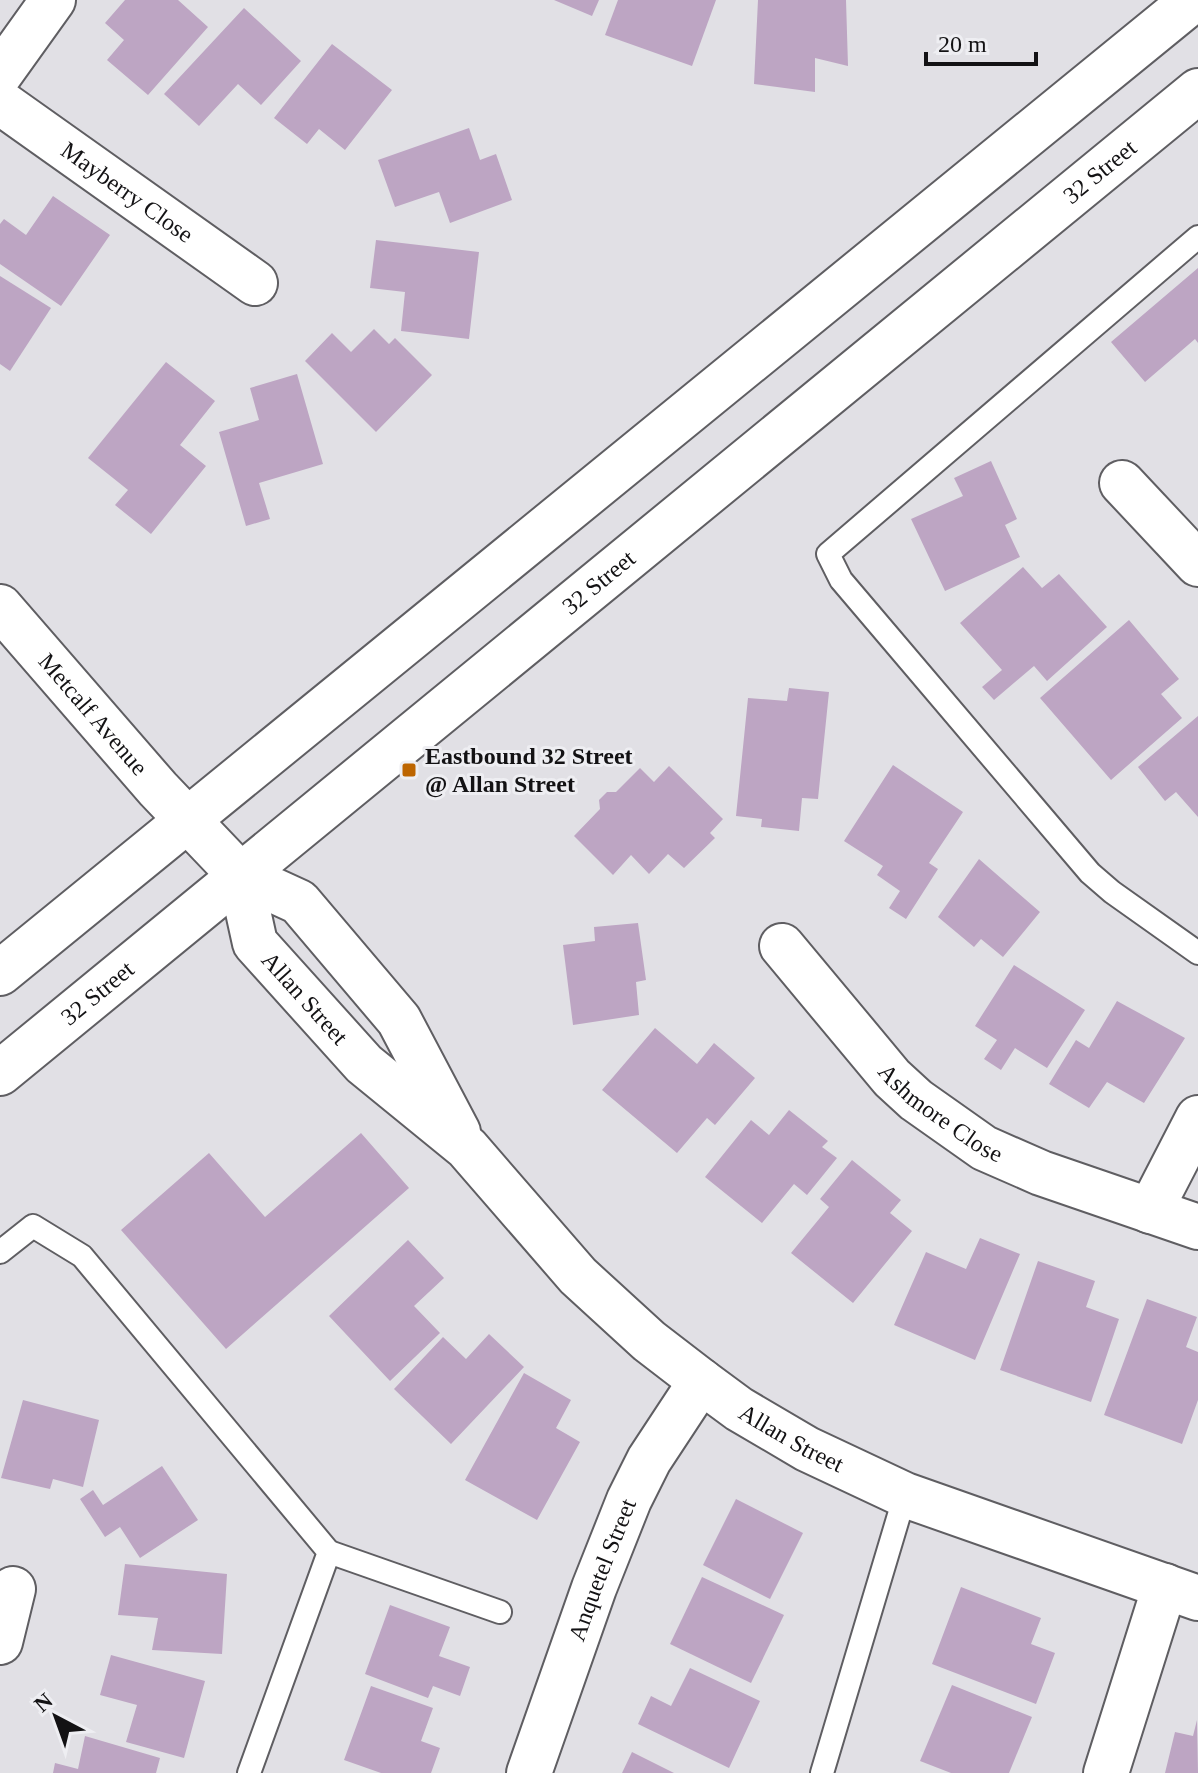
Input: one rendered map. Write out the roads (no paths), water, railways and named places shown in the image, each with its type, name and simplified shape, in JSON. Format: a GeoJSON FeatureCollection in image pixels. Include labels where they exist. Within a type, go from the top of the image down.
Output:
{"type":"FeatureCollection","features":[{"type":"Feature","properties":{"kind":"street"},"geometry":{"type":"LineString","coordinates":[[0,74],[53,0]]}},
{"type":"Feature","properties":{"kind":"street"},"geometry":{"type":"LineString","coordinates":[[0,973],[1193,0]]}},
{"type":"Feature","properties":{"kind":"street","name":"32 Street"},"geometry":{"type":"LineString","coordinates":[[0,1073],[1198,91]]}},
{"type":"Feature","properties":{"kind":"street","name":"Mayberry Close"},"geometry":{"type":"LineString","coordinates":[[0,102],[255,283]]}},
{"type":"Feature","properties":{"kind":"street"},"geometry":{"type":"LineString","coordinates":[[1122,483],[1198,564]]}},
{"type":"Feature","properties":{"kind":"street","name":"Metcalf Avenue"},"geometry":{"type":"LineString","coordinates":[[0,607],[240,875]]}},
{"type":"Feature","properties":{"kind":"street","name":"Allan Street"},"geometry":{"type":"LineString","coordinates":[[240,875],[255,943],[364,1064],[467,1148],[578,1276],[649,1341],[701,1381],[739,1409],[807,1449],[905,1495],[1182,1592]]}},
{"type":"Feature","properties":{"kind":"street","name":"Allan Street"},"geometry":{"type":"LineString","coordinates":[[240,875],[299,902],[399,1020],[467,1148]]}},
{"type":"Feature","properties":{"kind":"street","name":"Ashmore Close"},"geometry":{"type":"LineString","coordinates":[[782,946],[892,1078],[916,1100],[984,1148],[1009,1160],[1198,1227]]}},
{"type":"Feature","properties":{"kind":"street"},"geometry":{"type":"LineString","coordinates":[[1150,1211],[1198,1118]]}},
{"type":"Feature","properties":{"kind":"street","name":"Anquetel Street"},"geometry":{"type":"LineString","coordinates":[[529,1773],[594,1588],[629,1500],[649,1460],[701,1381]]}},
{"type":"Feature","properties":{"kind":"street"},"geometry":{"type":"LineString","coordinates":[[0,1642],[13,1589]]}},
{"type":"Feature","properties":{"kind":"street"},"geometry":{"type":"LineString","coordinates":[[1106,1773],[1182,1592]]}},
{"type":"Feature","properties":{"kind":"lane"},"geometry":{"type":"LineString","coordinates":[[1198,237],[828,554],[841,580],[1090,873],[1198,953]]}},
{"type":"Feature","properties":{"kind":"lane"},"geometry":{"type":"LineString","coordinates":[[0,1252],[33,1226],[82,1256],[329,1552],[500,1612]]}},
{"type":"Feature","properties":{"kind":"lane"},"geometry":{"type":"LineString","coordinates":[[822,1773],[905,1495]]}},
{"type":"Feature","properties":{"kind":"lane"},"geometry":{"type":"LineString","coordinates":[[249,1773],[329,1552]]}},
{"type":"Feature","properties":{"kind":"place","name":"Eastbound 32 Street @ Allan Street"},"geometry":{"type":"Point","coordinates":[409,770]}}]}
